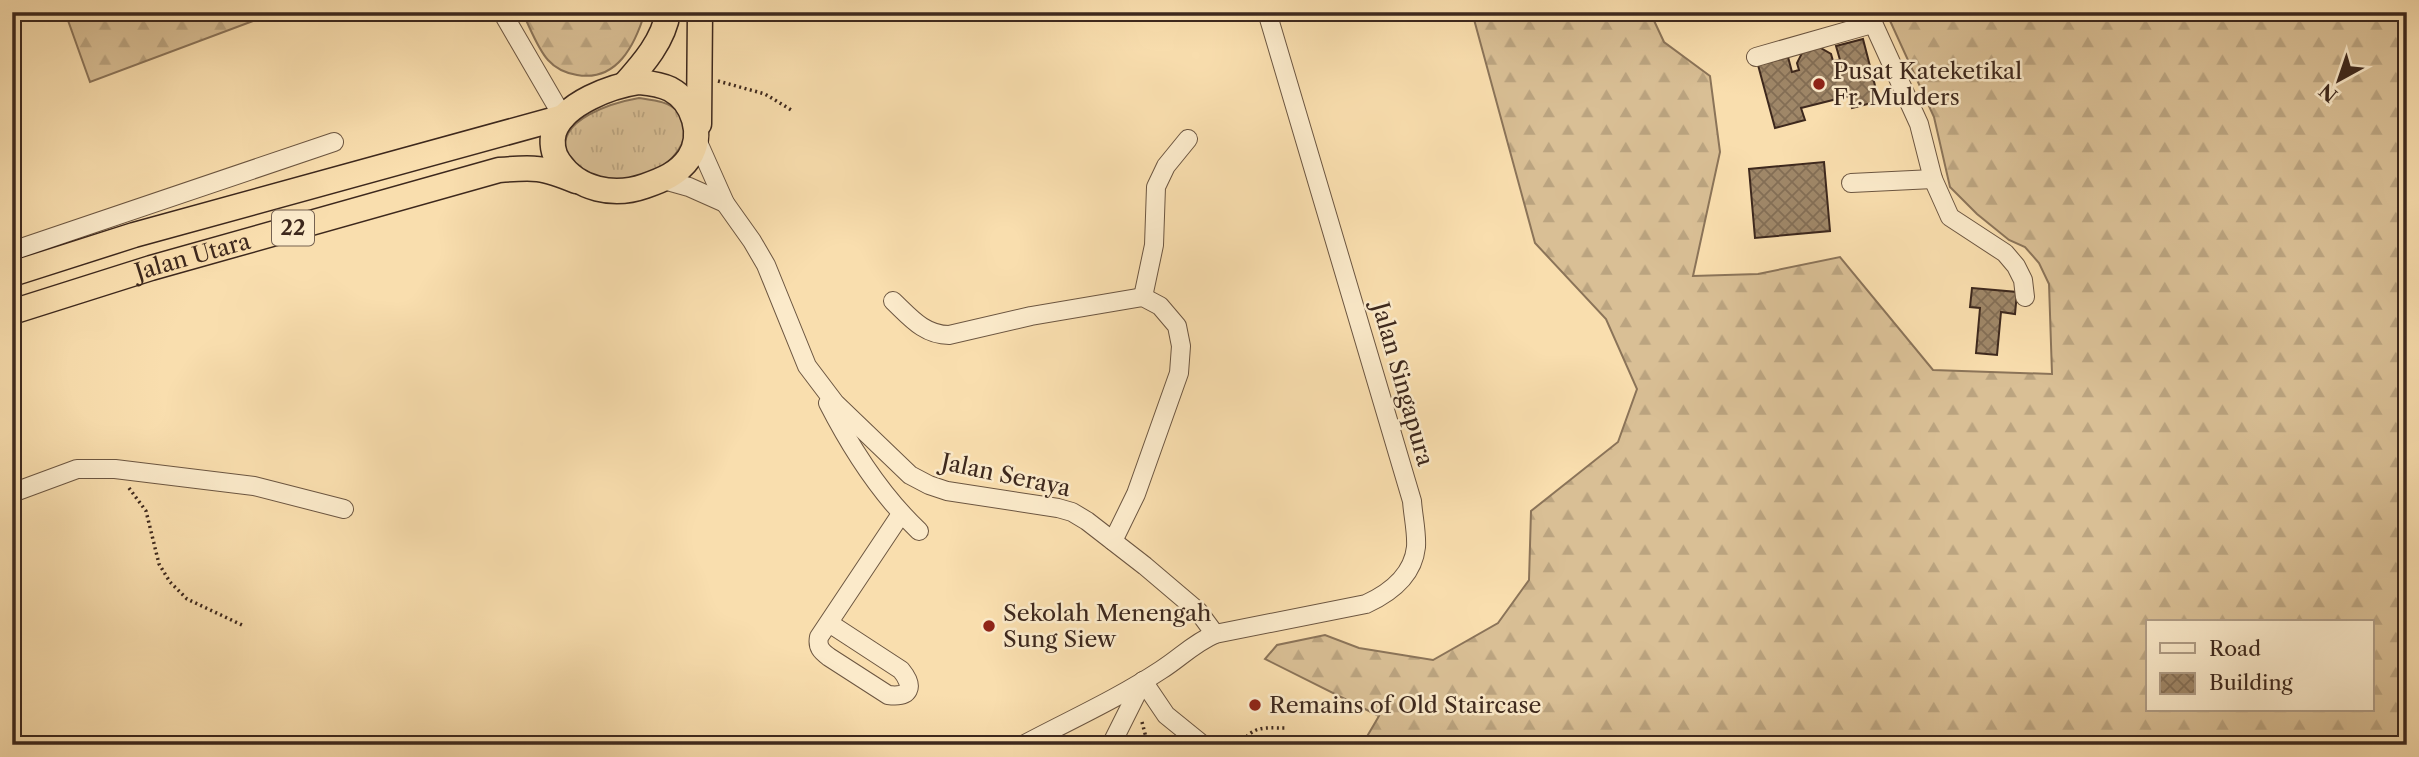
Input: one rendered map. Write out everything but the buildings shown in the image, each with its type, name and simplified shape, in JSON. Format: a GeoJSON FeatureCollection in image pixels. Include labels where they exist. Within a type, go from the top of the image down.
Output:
{"type":"FeatureCollection","features":[{"type":"Feature","properties":{"kind":"highway","name":"22"},"geometry":{"type":"LineString","coordinates":[[625,84],[659,40],[667,12]]}},
{"type":"Feature","properties":{"kind":"highway"},"geometry":{"type":"LineString","coordinates":[[697,140],[700,12]]}},
{"type":"Feature","properties":{"kind":"highway","name":"22"},"geometry":{"type":"LineString","coordinates":[[563,117],[586,100],[625,84],[655,84],[670,89],[692,110],[697,140],[685,163],[664,180],[634,190],[614,191],[597,190],[576,181]]}},
{"type":"Feature","properties":{"kind":"highway"},"geometry":{"type":"LineString","coordinates":[[563,117],[554,132],[555,156],[576,181]]}},
{"type":"Feature","properties":{"kind":"highway","name":"Jalan Utara"},"geometry":{"type":"LineString","coordinates":[[12,274],[134,235],[563,117]]}},
{"type":"Feature","properties":{"kind":"highway","name":"Jalan Utara"},"geometry":{"type":"LineString","coordinates":[[12,312],[150,268],[499,170],[529,167],[546,169],[576,181]]}},
{"type":"Feature","properties":{"kind":"street"},"geometry":{"type":"LineString","coordinates":[[502,12],[563,117]]}},
{"type":"Feature","properties":{"kind":"street","name":"Jalan Singapura"},"geometry":{"type":"LineString","coordinates":[[1023,745],[1100,708],[1169,666],[1195,645],[1215,635],[1366,604],[1383,596],[1399,583],[1416,547],[1412,501],[1267,12]]}},
{"type":"Feature","properties":{"kind":"street"},"geometry":{"type":"LineString","coordinates":[[1756,57],[1870,18],[1919,124],[1933,179],[1950,217],[2005,254],[2016,266],[2023,280],[2025,297]]}},
{"type":"Feature","properties":{"kind":"street"},"geometry":{"type":"LineString","coordinates":[[1143,297],[1154,245],[1156,187],[1166,166],[1188,139]]}},
{"type":"Feature","properties":{"kind":"street","name":"Jalan Seraya"},"geometry":{"type":"LineString","coordinates":[[697,140],[725,203],[766,265],[798,346],[815,378],[835,403],[910,475],[947,491],[1065,510],[1087,521],[1198,611],[1215,635]]}},
{"type":"Feature","properties":{"kind":"street"},"geometry":{"type":"LineString","coordinates":[[12,251],[334,142]]}},
{"type":"Feature","properties":{"kind":"street"},"geometry":{"type":"LineString","coordinates":[[1851,183],[1933,179]]}},
{"type":"Feature","properties":{"kind":"street"},"geometry":{"type":"LineString","coordinates":[[664,180],[689,187],[725,203]]}},
{"type":"Feature","properties":{"kind":"street"},"geometry":{"type":"LineString","coordinates":[[893,301],[926,331],[938,335],[1143,297],[1160,306],[1177,326],[1181,346],[1179,373],[1136,494],[1114,541]]}},
{"type":"Feature","properties":{"kind":"street"},"geometry":{"type":"LineString","coordinates":[[815,378],[843,432],[901,514],[919,531]]}},
{"type":"Feature","properties":{"kind":"street"},"geometry":{"type":"LineString","coordinates":[[12,493],[77,469],[116,469],[254,486],[344,509]]}},
{"type":"Feature","properties":{"kind":"street"},"geometry":{"type":"LineString","coordinates":[[829,623],[901,670],[909,680],[910,687],[905,694],[888,695],[821,651],[818,644],[819,637],[901,514]]}},
{"type":"Feature","properties":{"kind":"street"},"geometry":{"type":"LineString","coordinates":[[1111,745],[1143,681]]}},
{"type":"Feature","properties":{"kind":"street"},"geometry":{"type":"LineString","coordinates":[[1143,681],[1153,700],[1166,715],[1203,745]]}},
{"type":"Feature","properties":{"kind":"path"},"geometry":{"type":"LineString","coordinates":[[710,79],[747,87],[765,94],[793,111]]}},
{"type":"Feature","properties":{"kind":"path"},"geometry":{"type":"LineString","coordinates":[[116,469],[146,511],[159,564],[170,582],[187,599],[242,625]]}},
{"type":"Feature","properties":{"kind":"path"},"geometry":{"type":"LineString","coordinates":[[1144,728],[1149,745]]}},
{"type":"Feature","properties":{"kind":"path"},"geometry":{"type":"LineString","coordinates":[[1239,745],[1249,732],[1257,728],[1286,728]]}},
{"type":"Feature","properties":{"kind":"green space"},"geometry":{"type":"Polygon","coordinates":[[[65,12],[277,12],[90,82],[65,12]]]}},
{"type":"Feature","properties":{"kind":"green space"},"geometry":{"type":"Polygon","coordinates":[[[522,12],[645,12],[636,37],[622,58],[603,73],[591,76],[569,73],[551,63],[540,50],[522,12]]]}},
{"type":"Feature","properties":{"kind":"green space"},"geometry":{"type":"Polygon","coordinates":[[[1472,12],[1650,12],[1664,42],[1710,76],[1720,152],[1693,276],[1758,274],[1840,257],[1933,370],[2052,374],[2049,284],[2039,263],[2025,247],[2009,240],[1950,187],[1934,117],[1886,12],[2407,12],[2407,745],[1362,745],[1379,716],[1265,659],[1277,645],[1325,635],[1359,648],[1433,660],[1498,623],[1529,580],[1531,511],[1618,442],[1637,389],[1606,319],[1535,243],[1472,12]]]}},
{"type":"Feature","properties":{"kind":"green space"},"geometry":{"type":"Polygon","coordinates":[[[639,98],[665,103],[678,112],[684,121],[685,130],[679,149],[665,165],[640,178],[616,180],[584,177],[567,154],[565,142],[570,131],[590,114],[639,98]]]}},
{"type":"Feature","properties":{"kind":"place","name":"Pusat Kateketikal Fr. Mulders"},"geometry":{"type":"Point","coordinates":[1819,84]}},
{"type":"Feature","properties":{"kind":"place","name":"Sekolah Menengah Sung Siew"},"geometry":{"type":"Point","coordinates":[989,626]}},
{"type":"Feature","properties":{"kind":"place","name":"Remains of Old Staircase"},"geometry":{"type":"Point","coordinates":[1255,705]}}]}
